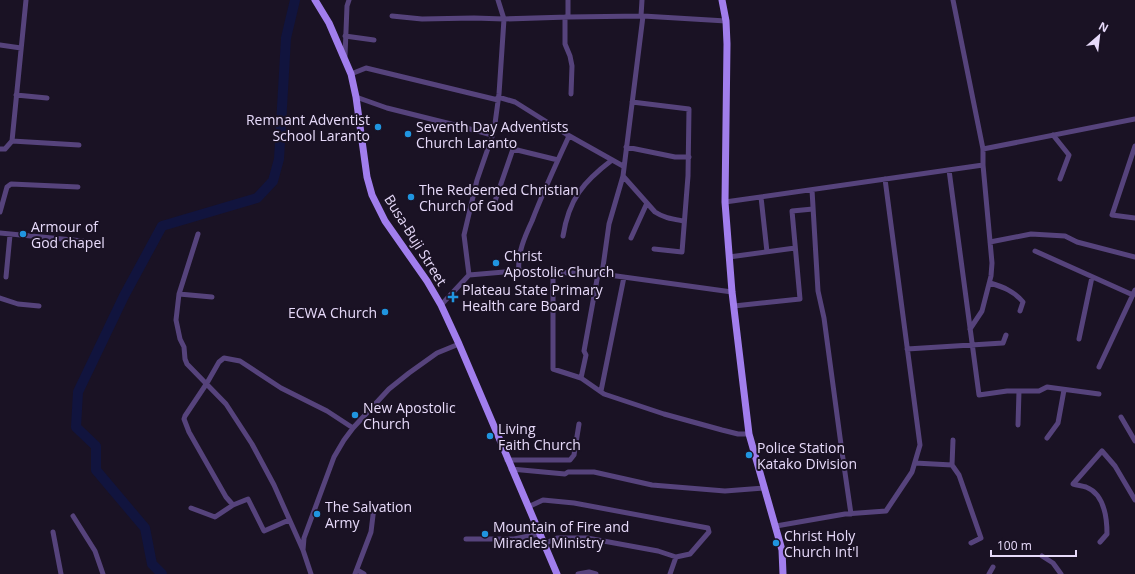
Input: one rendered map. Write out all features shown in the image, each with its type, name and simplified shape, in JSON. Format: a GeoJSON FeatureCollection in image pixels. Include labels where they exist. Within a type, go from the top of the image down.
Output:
{"type":"FeatureCollection","features":[{"type":"Feature","properties":{"kind":"street"},"geometry":{"type":"LineString","coordinates":[[0,149],[4,149],[12,141],[26,0]]}},
{"type":"Feature","properties":{"kind":"street"},"geometry":{"type":"LineString","coordinates":[[345,57],[345,36],[349,0]]}},
{"type":"Feature","properties":{"kind":"street"},"geometry":{"type":"LineString","coordinates":[[469,275],[464,235],[477,180],[492,135],[498,98],[504,19],[498,0]]}},
{"type":"Feature","properties":{"kind":"street"},"geometry":{"type":"LineString","coordinates":[[568,0],[565,44],[572,66],[571,94]]}},
{"type":"Feature","properties":{"kind":"street"},"geometry":{"type":"LineString","coordinates":[[581,378],[586,355],[584,351],[609,224],[623,176],[642,16],[642,0]]}},
{"type":"Feature","properties":{"kind":"street"},"geometry":{"type":"LineString","coordinates":[[722,0],[726,21],[725,202],[732,292],[749,434],[782,550],[783,574]]}},
{"type":"Feature","properties":{"kind":"street"},"geometry":{"type":"LineString","coordinates":[[953,0],[983,149],[983,165],[992,263],[990,283],[982,311],[970,329]]}},
{"type":"Feature","properties":{"kind":"street","name":"Busa-Buji Street"},"geometry":{"type":"LineString","coordinates":[[316,1],[329,23],[345,57],[351,74],[356,97],[363,151],[372,195],[386,221],[427,281],[441,306],[459,344],[507,460],[557,574]]}},
{"type":"Feature","properties":{"kind":"street"},"geometry":{"type":"LineString","coordinates":[[392,16],[422,19],[642,16],[726,21]]}},
{"type":"Feature","properties":{"kind":"street"},"geometry":{"type":"LineString","coordinates":[[345,36],[374,40]]}},
{"type":"Feature","properties":{"kind":"street"},"geometry":{"type":"LineString","coordinates":[[0,45],[21,48]]}},
{"type":"Feature","properties":{"kind":"street"},"geometry":{"type":"LineString","coordinates":[[351,74],[366,68],[515,102],[569,136],[623,166]]}},
{"type":"Feature","properties":{"kind":"street"},"geometry":{"type":"LineString","coordinates":[[16,95],[47,98]]}},
{"type":"Feature","properties":{"kind":"street"},"geometry":{"type":"LineString","coordinates":[[356,97],[388,108],[456,124],[492,135]]}},
{"type":"Feature","properties":{"kind":"street"},"geometry":{"type":"LineString","coordinates":[[632,102],[689,109],[689,157],[682,252],[654,249]]}},
{"type":"Feature","properties":{"kind":"street"},"geometry":{"type":"LineString","coordinates":[[983,149],[1135,119]]}},
{"type":"Feature","properties":{"kind":"street"},"geometry":{"type":"LineString","coordinates":[[1053,135],[1069,155],[1060,179]]}},
{"type":"Feature","properties":{"kind":"street"},"geometry":{"type":"LineString","coordinates":[[519,271],[518,264],[522,247],[538,205],[569,136]]}},
{"type":"Feature","properties":{"kind":"street"},"geometry":{"type":"LineString","coordinates":[[12,141],[79,145]]}},
{"type":"Feature","properties":{"kind":"street"},"geometry":{"type":"LineString","coordinates":[[1135,146],[1112,215],[1135,218]]}},
{"type":"Feature","properties":{"kind":"street"},"geometry":{"type":"LineString","coordinates":[[626,147],[675,157],[689,157]]}},
{"type":"Feature","properties":{"kind":"street"},"geometry":{"type":"LineString","coordinates":[[493,207],[513,149],[558,160]]}},
{"type":"Feature","properties":{"kind":"street"},"geometry":{"type":"LineString","coordinates":[[562,236],[570,206],[576,195],[595,173],[612,160]]}},
{"type":"Feature","properties":{"kind":"street"},"geometry":{"type":"LineString","coordinates":[[725,202],[983,165]]}},
{"type":"Feature","properties":{"kind":"street"},"geometry":{"type":"LineString","coordinates":[[949,170],[979,395],[1019,390],[1039,391],[1047,387],[1099,394]]}},
{"type":"Feature","properties":{"kind":"street"},"geometry":{"type":"LineString","coordinates":[[623,176],[661,216],[684,221]]}},
{"type":"Feature","properties":{"kind":"street"},"geometry":{"type":"LineString","coordinates":[[776,526],[852,514],[886,511],[912,472],[920,445],[885,179]]}},
{"type":"Feature","properties":{"kind":"street"},"geometry":{"type":"LineString","coordinates":[[0,212],[7,187],[11,184],[78,187]]}},
{"type":"Feature","properties":{"kind":"street"},"geometry":{"type":"LineString","coordinates":[[812,190],[818,291],[824,318],[852,514]]}},
{"type":"Feature","properties":{"kind":"street"},"geometry":{"type":"LineString","coordinates":[[761,197],[767,252]]}},
{"type":"Feature","properties":{"kind":"street"},"geometry":{"type":"LineString","coordinates":[[630,238],[647,203]]}},
{"type":"Feature","properties":{"kind":"street"},"geometry":{"type":"LineString","coordinates":[[734,306],[800,299],[792,211],[813,208]]}},
{"type":"Feature","properties":{"kind":"street"},"geometry":{"type":"LineString","coordinates":[[0,233],[83,241]]}},
{"type":"Feature","properties":{"kind":"street"},"geometry":{"type":"LineString","coordinates":[[198,234],[179,294],[176,320],[180,339],[184,347],[185,359],[187,364],[226,404],[252,444],[274,485],[303,550],[311,574]]}},
{"type":"Feature","properties":{"kind":"street"},"geometry":{"type":"LineString","coordinates":[[990,242],[1031,234],[1065,236],[1077,242],[1135,257]]}},
{"type":"Feature","properties":{"kind":"street"},"geometry":{"type":"LineString","coordinates":[[6,277],[10,235]]}},
{"type":"Feature","properties":{"kind":"street"},"geometry":{"type":"LineString","coordinates":[[729,257],[795,248]]}},
{"type":"Feature","properties":{"kind":"street"},"geometry":{"type":"LineString","coordinates":[[1034,251],[1092,277],[1134,293],[1099,367]]}},
{"type":"Feature","properties":{"kind":"street"},"geometry":{"type":"LineString","coordinates":[[441,306],[469,275],[519,271],[600,274],[732,292]]}},
{"type":"Feature","properties":{"kind":"street"},"geometry":{"type":"LineString","coordinates":[[553,272],[553,369],[581,378],[601,390],[604,394],[671,416],[738,434],[749,434]]}},
{"type":"Feature","properties":{"kind":"street"},"geometry":{"type":"LineString","coordinates":[[601,390],[624,277]]}},
{"type":"Feature","properties":{"kind":"street"},"geometry":{"type":"LineString","coordinates":[[1079,338],[1092,277]]}},
{"type":"Feature","properties":{"kind":"street"},"geometry":{"type":"LineString","coordinates":[[990,283],[1009,290],[1018,296],[1023,302],[1020,311]]}},
{"type":"Feature","properties":{"kind":"street"},"geometry":{"type":"LineString","coordinates":[[179,294],[212,296]]}},
{"type":"Feature","properties":{"kind":"street"},"geometry":{"type":"LineString","coordinates":[[0,298],[18,304],[40,306]]}},
{"type":"Feature","properties":{"kind":"street"},"geometry":{"type":"LineString","coordinates":[[907,349],[1003,343],[1006,335]]}},
{"type":"Feature","properties":{"kind":"street"},"geometry":{"type":"LineString","coordinates":[[303,550],[304,538],[334,457],[353,428],[389,390],[409,372],[437,353],[459,344]]}},
{"type":"Feature","properties":{"kind":"street"},"geometry":{"type":"LineString","coordinates":[[233,505],[226,497],[189,432],[184,418],[219,362],[224,358],[240,361],[281,388],[327,411],[353,428]]}},
{"type":"Feature","properties":{"kind":"street"},"geometry":{"type":"LineString","coordinates":[[1018,425],[1019,390]]}},
{"type":"Feature","properties":{"kind":"street"},"geometry":{"type":"LineString","coordinates":[[1048,438],[1058,423],[1064,390]]}},
{"type":"Feature","properties":{"kind":"street"},"geometry":{"type":"LineString","coordinates":[[1121,417],[1135,441]]}},
{"type":"Feature","properties":{"kind":"street"},"geometry":{"type":"LineString","coordinates":[[507,460],[570,460],[574,455],[579,424]]}},
{"type":"Feature","properties":{"kind":"street"},"geometry":{"type":"LineString","coordinates":[[953,440],[952,466],[959,475],[981,538],[971,543]]}},
{"type":"Feature","properties":{"kind":"street"},"geometry":{"type":"LineString","coordinates":[[1100,542],[1107,534],[1107,519],[1101,503],[1094,492],[1073,484],[1102,451],[1115,466],[1135,499]]}},
{"type":"Feature","properties":{"kind":"street"},"geometry":{"type":"LineString","coordinates":[[914,463],[952,466]]}},
{"type":"Feature","properties":{"kind":"street"},"geometry":{"type":"LineString","coordinates":[[511,469],[565,474],[568,472],[594,472],[652,485],[725,491],[765,488]]}},
{"type":"Feature","properties":{"kind":"street"},"geometry":{"type":"LineString","coordinates":[[191,508],[215,517],[233,505],[248,499],[264,531],[289,520]]}},
{"type":"Feature","properties":{"kind":"street"},"geometry":{"type":"LineString","coordinates":[[528,507],[543,500],[574,503],[708,528],[709,532],[690,554],[676,557],[658,551],[587,538],[557,538],[544,544]]}},
{"type":"Feature","properties":{"kind":"street"},"geometry":{"type":"LineString","coordinates":[[364,574],[356,572],[371,532],[374,507]]}},
{"type":"Feature","properties":{"kind":"street"},"geometry":{"type":"LineString","coordinates":[[73,516],[95,551],[103,574]]}},
{"type":"Feature","properties":{"kind":"street"},"geometry":{"type":"LineString","coordinates":[[52,532],[60,574]]}},
{"type":"Feature","properties":{"kind":"street"},"geometry":{"type":"LineString","coordinates":[[466,539],[514,539],[539,534]]}},
{"type":"Feature","properties":{"kind":"street"},"geometry":{"type":"LineString","coordinates":[[1042,556],[1053,563],[1061,574]]}},
{"type":"Feature","properties":{"kind":"street"},"geometry":{"type":"LineString","coordinates":[[670,574],[676,557]]}},
{"type":"Feature","properties":{"kind":"street"},"geometry":{"type":"LineString","coordinates":[[989,574],[993,567]]}},
{"type":"Feature","properties":{"kind":"street"},"geometry":{"type":"LineString","coordinates":[[578,574],[589,572],[596,574]]}},
{"type":"Feature","properties":{"kind":"waterway"},"geometry":{"type":"LineString","coordinates":[[162,574],[152,564],[145,528],[96,470],[96,446],[76,427],[78,392],[124,296],[162,226],[257,198],[273,181],[279,159],[286,38],[295,0]]}},
{"type":"Feature","properties":{"kind":"place","name":"Remnant Adventist School Laranto"},"geometry":{"type":"Point","coordinates":[378,127]}},
{"type":"Feature","properties":{"kind":"place","name":"Seventh Day Adventists Church Laranto"},"geometry":{"type":"Point","coordinates":[408,134]}},
{"type":"Feature","properties":{"kind":"place","name":"The Redeemed Christian Church of God"},"geometry":{"type":"Point","coordinates":[411,197]}},
{"type":"Feature","properties":{"kind":"place","name":"Armour of God chapel"},"geometry":{"type":"Point","coordinates":[23,234]}},
{"type":"Feature","properties":{"kind":"place","name":"Christ Apostolic Church"},"geometry":{"type":"Point","coordinates":[496,263]}},
{"type":"Feature","properties":{"kind":"place","name":"Plateau State Primary Health care Board"},"geometry":{"type":"Point","coordinates":[453,297]}},
{"type":"Feature","properties":{"kind":"place","name":"ECWA Church"},"geometry":{"type":"Point","coordinates":[385,312]}},
{"type":"Feature","properties":{"kind":"place","name":"New Apostolic Church"},"geometry":{"type":"Point","coordinates":[355,415]}},
{"type":"Feature","properties":{"kind":"place","name":"Living Faith Church"},"geometry":{"type":"Point","coordinates":[490,436]}},
{"type":"Feature","properties":{"kind":"place","name":"Police Station Katako Division"},"geometry":{"type":"Point","coordinates":[749,455]}},
{"type":"Feature","properties":{"kind":"place","name":"The Salvation Army"},"geometry":{"type":"Point","coordinates":[317,514]}},
{"type":"Feature","properties":{"kind":"place","name":"Mountain of Fire and Miracles Ministry"},"geometry":{"type":"Point","coordinates":[485,534]}},
{"type":"Feature","properties":{"kind":"place","name":"Christ Holy Church Int'l"},"geometry":{"type":"Point","coordinates":[776,543]}}]}
